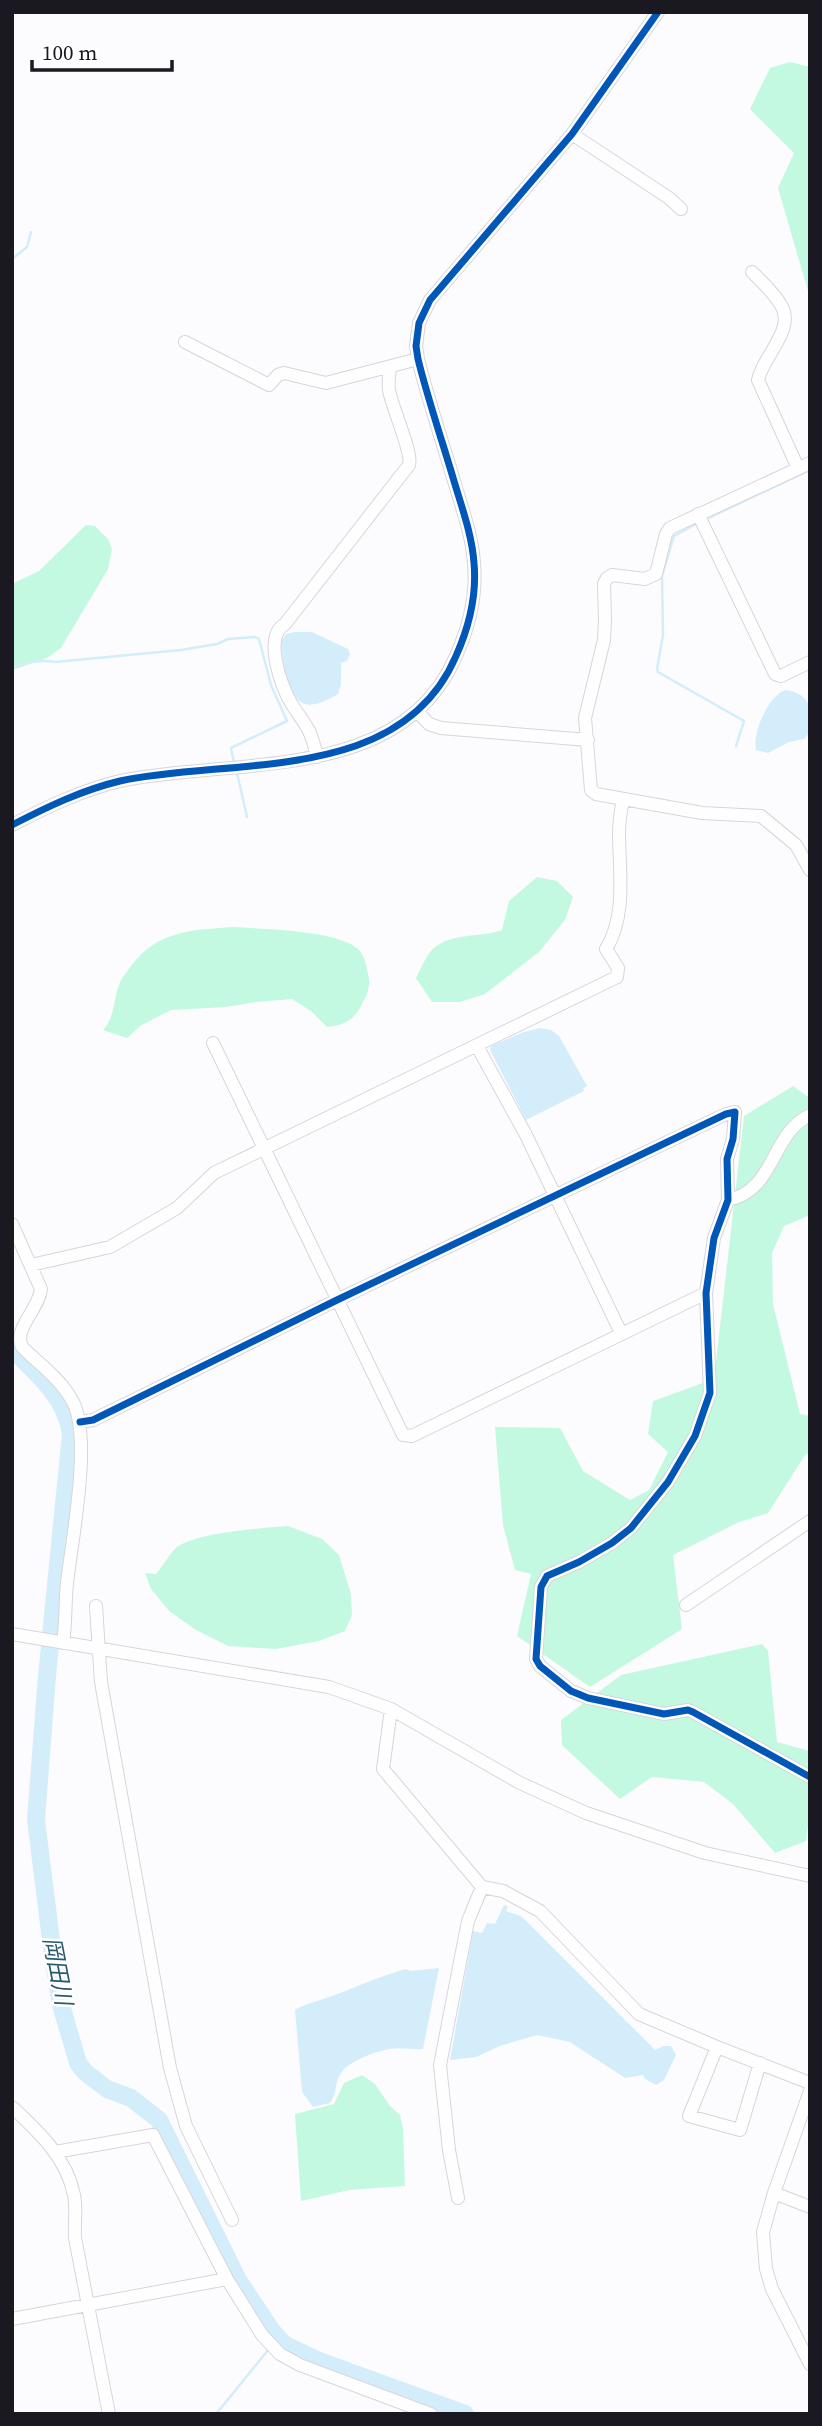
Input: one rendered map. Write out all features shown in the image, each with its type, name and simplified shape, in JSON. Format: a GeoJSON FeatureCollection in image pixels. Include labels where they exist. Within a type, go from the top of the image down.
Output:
{"type":"FeatureCollection","features":[{"type":"Feature","properties":{"kind":"street"},"geometry":{"type":"LineString","coordinates":[[12,825],[60,800],[119,782],[155,775],[317,757],[367,743],[417,710],[442,682],[467,630],[475,582],[468,527],[418,359],[416,346],[419,323],[430,300],[572,134],[659,12]]}},
{"type":"Feature","properties":{"kind":"street"},"geometry":{"type":"LineString","coordinates":[[572,134],[670,198],[681,209]]}},
{"type":"Feature","properties":{"kind":"street"},"geometry":{"type":"LineString","coordinates":[[752,272],[784,309],[784,326],[762,365],[758,380],[804,465],[670,528],[656,574],[651,578],[612,575],[607,578],[604,584],[604,640],[585,718],[591,790],[596,794],[623,800],[702,813],[761,816],[796,845],[810,870]]}},
{"type":"Feature","properties":{"kind":"street"},"geometry":{"type":"LineString","coordinates":[[186,342],[269,385],[278,374],[326,383],[418,359]]}},
{"type":"Feature","properties":{"kind":"street"},"geometry":{"type":"LineString","coordinates":[[317,757],[310,733],[284,689],[274,636],[409,465],[410,453],[399,427],[389,388],[390,367]]}},
{"type":"Feature","properties":{"kind":"street"},"geometry":{"type":"LineString","coordinates":[[698,514],[775,674],[781,676],[810,663]]}},
{"type":"Feature","properties":{"kind":"street"},"geometry":{"type":"LineString","coordinates":[[417,710],[429,724],[441,728],[588,740]]}},
{"type":"Feature","properties":{"kind":"street"},"geometry":{"type":"LineString","coordinates":[[31,1265],[110,1247],[177,1208],[214,1173],[618,975],[618,968],[606,950],[616,923],[620,900],[619,831],[623,800]]}},
{"type":"Feature","properties":{"kind":"street"},"geometry":{"type":"LineString","coordinates":[[213,1043],[400,1432],[407,1437],[706,1293]]}},
{"type":"Feature","properties":{"kind":"street"},"geometry":{"type":"LineString","coordinates":[[477,1045],[526,1135],[621,1334]]}},
{"type":"Feature","properties":{"kind":"street"},"geometry":{"type":"LineString","coordinates":[[80,1422],[93,1420],[337,1300],[735,1112],[733,1139],[727,1159],[728,1200],[714,1238],[706,1293],[710,1393],[692,1443],[668,1482],[631,1528],[612,1543],[579,1562],[547,1576],[541,1587],[536,1659],[555,1679],[578,1694],[664,1714],[688,1710],[810,1777]]}},
{"type":"Feature","properties":{"kind":"street"},"geometry":{"type":"LineString","coordinates":[[728,1200],[747,1194],[762,1178],[792,1127],[810,1115]]}},
{"type":"Feature","properties":{"kind":"street"},"geometry":{"type":"LineString","coordinates":[[12,1224],[39,1283],[40,1298],[20,1333],[19,1340],[65,1388],[80,1422],[81,1451],[61,1642]]}},
{"type":"Feature","properties":{"kind":"street"},"geometry":{"type":"LineString","coordinates":[[686,1605],[810,1521]]}},
{"type":"Feature","properties":{"kind":"street"},"geometry":{"type":"LineString","coordinates":[[96,1606],[101,1682],[179,2106],[186,2126],[233,2220]]}},
{"type":"Feature","properties":{"kind":"street"},"geometry":{"type":"LineString","coordinates":[[12,1634],[330,1687],[391,1709],[520,1783],[586,1813],[705,1853],[810,1876]]}},
{"type":"Feature","properties":{"kind":"street"},"geometry":{"type":"LineString","coordinates":[[391,1709],[383,1769],[482,1887],[503,1891],[540,1911],[639,2014],[717,2048],[810,2083]]}},
{"type":"Feature","properties":{"kind":"street"},"geometry":{"type":"LineString","coordinates":[[458,2198],[449,2150],[440,2065],[468,1921],[482,1887]]}},
{"type":"Feature","properties":{"kind":"street"},"geometry":{"type":"LineString","coordinates":[[717,2048],[689,2116],[740,2130],[760,2063]]}},
{"type":"Feature","properties":{"kind":"street"},"geometry":{"type":"LineString","coordinates":[[810,2091],[763,2232],[766,2269],[780,2309],[810,2364]]}},
{"type":"Feature","properties":{"kind":"street"},"geometry":{"type":"LineString","coordinates":[[12,2107],[55,2152],[70,2179],[74,2195],[75,2238],[109,2414]]}},
{"type":"Feature","properties":{"kind":"street"},"geometry":{"type":"LineString","coordinates":[[55,2152],[153,2135],[226,2279],[262,2335],[280,2354],[300,2365],[431,2414]]}},
{"type":"Feature","properties":{"kind":"street"},"geometry":{"type":"LineString","coordinates":[[774,2193],[810,2207]]}},
{"type":"Feature","properties":{"kind":"street"},"geometry":{"type":"LineString","coordinates":[[12,2319],[226,2279]]}},
{"type":"Feature","properties":{"kind":"green space"},"geometry":{"type":"Polygon","coordinates":[[[790,62],[810,67],[810,298],[778,188],[794,153],[750,109],[770,68],[790,62]]]}},
{"type":"Feature","properties":{"kind":"green space"},"geometry":{"type":"Polygon","coordinates":[[[86,525],[95,526],[108,539],[112,549],[108,569],[61,648],[47,658],[12,670],[12,584],[39,571],[86,525]]]}},
{"type":"Feature","properties":{"kind":"green space"},"geometry":{"type":"Polygon","coordinates":[[[537,877],[557,881],[573,897],[565,920],[539,952],[485,994],[460,1002],[432,1002],[416,978],[430,952],[448,940],[502,930],[509,901],[537,877]]]}},
{"type":"Feature","properties":{"kind":"green space"},"geometry":{"type":"Polygon","coordinates":[[[234,927],[318,934],[349,943],[362,955],[369,977],[367,993],[359,1009],[352,1018],[342,1024],[327,1027],[311,1011],[292,999],[171,1010],[140,1026],[127,1038],[103,1030],[112,1014],[121,980],[141,954],[177,934],[234,927]]]}},
{"type":"Feature","properties":{"kind":"green space"},"geometry":{"type":"Polygon","coordinates":[[[793,1086],[810,1098],[810,1215],[784,1226],[772,1253],[773,1304],[800,1414],[810,1416],[810,1452],[805,1455],[768,1513],[739,1522],[673,1555],[682,1629],[590,1687],[517,1636],[531,1574],[515,1570],[503,1525],[495,1427],[560,1428],[583,1471],[630,1500],[649,1490],[668,1452],[648,1434],[653,1401],[714,1379],[744,1116],[793,1086]]]}},
{"type":"Feature","properties":{"kind":"green space"},"geometry":{"type":"Polygon","coordinates":[[[288,1526],[322,1539],[339,1555],[351,1594],[352,1615],[345,1631],[319,1641],[276,1649],[228,1646],[196,1630],[169,1611],[151,1589],[145,1573],[156,1574],[180,1545],[217,1534],[288,1526]]]}},
{"type":"Feature","properties":{"kind":"green space"},"geometry":{"type":"Polygon","coordinates":[[[762,1644],[768,1651],[777,1742],[810,1751],[810,1811],[806,1841],[775,1853],[733,1804],[704,1782],[652,1777],[620,1799],[562,1745],[561,1720],[621,1675],[762,1644]]]}},
{"type":"Feature","properties":{"kind":"green space"},"geometry":{"type":"Polygon","coordinates":[[[362,2075],[375,2084],[390,2106],[400,2115],[405,2186],[349,2190],[301,2201],[295,2114],[334,2104],[344,2083],[362,2075]]]}},
{"type":"Feature","properties":{"kind":"water"},"geometry":{"type":"Polygon","coordinates":[[[312,632],[348,649],[350,654],[347,661],[341,663],[341,685],[338,694],[309,705],[299,701],[294,694],[287,677],[281,642],[286,634],[312,632]]]}},
{"type":"Feature","properties":{"kind":"water"},"geometry":{"type":"Polygon","coordinates":[[[786,690],[801,695],[808,704],[810,732],[804,739],[789,742],[768,753],[756,750],[755,743],[763,715],[774,699],[786,690]]]}},
{"type":"Feature","properties":{"kind":"water"},"geometry":{"type":"Polygon","coordinates":[[[540,1028],[551,1030],[559,1036],[587,1086],[584,1091],[526,1120],[490,1050],[491,1046],[540,1028]]]}},
{"type":"Feature","properties":{"kind":"water"},"geometry":{"type":"Polygon","coordinates":[[[504,1905],[508,1906],[506,1911],[521,1916],[655,2050],[671,2046],[676,2055],[664,2080],[656,2085],[643,2075],[625,2078],[570,2042],[537,2035],[500,2046],[476,2057],[450,2060],[473,1931],[482,1933],[487,1923],[495,1924],[504,1905]]]}},
{"type":"Feature","properties":{"kind":"water"},"geometry":{"type":"Polygon","coordinates":[[[439,1968],[423,2049],[390,2049],[356,2061],[341,2073],[330,2103],[313,2107],[302,2092],[295,2010],[406,1969],[410,1971],[439,1968]]]}},
{"type":"Feature","properties":{"kind":"waterway"},"geometry":{"type":"LineString","coordinates":[[12,259],[27,247],[31,232]]}},
{"type":"Feature","properties":{"kind":"waterway"},"geometry":{"type":"LineString","coordinates":[[704,520],[810,470]]}},
{"type":"Feature","properties":{"kind":"waterway"},"geometry":{"type":"LineString","coordinates":[[698,523],[674,536],[662,576],[663,635],[657,669],[744,721],[736,746]]}},
{"type":"Feature","properties":{"kind":"waterway"},"geometry":{"type":"LineString","coordinates":[[12,667],[38,661],[55,662],[181,650],[217,644],[228,639],[255,637],[259,639],[271,685],[287,721],[231,748],[234,763]]}},
{"type":"Feature","properties":{"kind":"waterway"},"geometry":{"type":"LineString","coordinates":[[237,773],[247,817]]}},
{"type":"Feature","properties":{"kind":"waterway","name":"岡田川"},"geometry":{"type":"LineString","coordinates":[[12,1349],[41,1377],[57,1398],[71,1434],[36,1820],[61,2005],[78,2063],[107,2089],[131,2098],[159,2120],[238,2280],[272,2331],[285,2345],[319,2361],[465,2414]]}},
{"type":"Feature","properties":{"kind":"waterway"},"geometry":{"type":"LineString","coordinates":[[216,2414],[269,2349]]}},
{"type":"Feature","properties":{"kind":"cycle path"},"geometry":{"type":"LineString","coordinates":[[12,825],[78,794],[120,781],[310,758],[355,746],[396,727],[430,697],[456,656],[465,634],[475,575],[466,522],[418,359],[416,346],[419,323],[430,300],[572,134],[658,12]]}},
{"type":"Feature","properties":{"kind":"cycle path"},"geometry":{"type":"LineString","coordinates":[[80,1422],[93,1420],[337,1300],[735,1112],[733,1139],[727,1159],[728,1200],[714,1238],[706,1293],[710,1393],[695,1436],[668,1482],[631,1528],[612,1543],[579,1562],[547,1576],[541,1587],[536,1659],[540,1666],[571,1691],[588,1698],[664,1714],[688,1710],[810,1777]]}}]}
